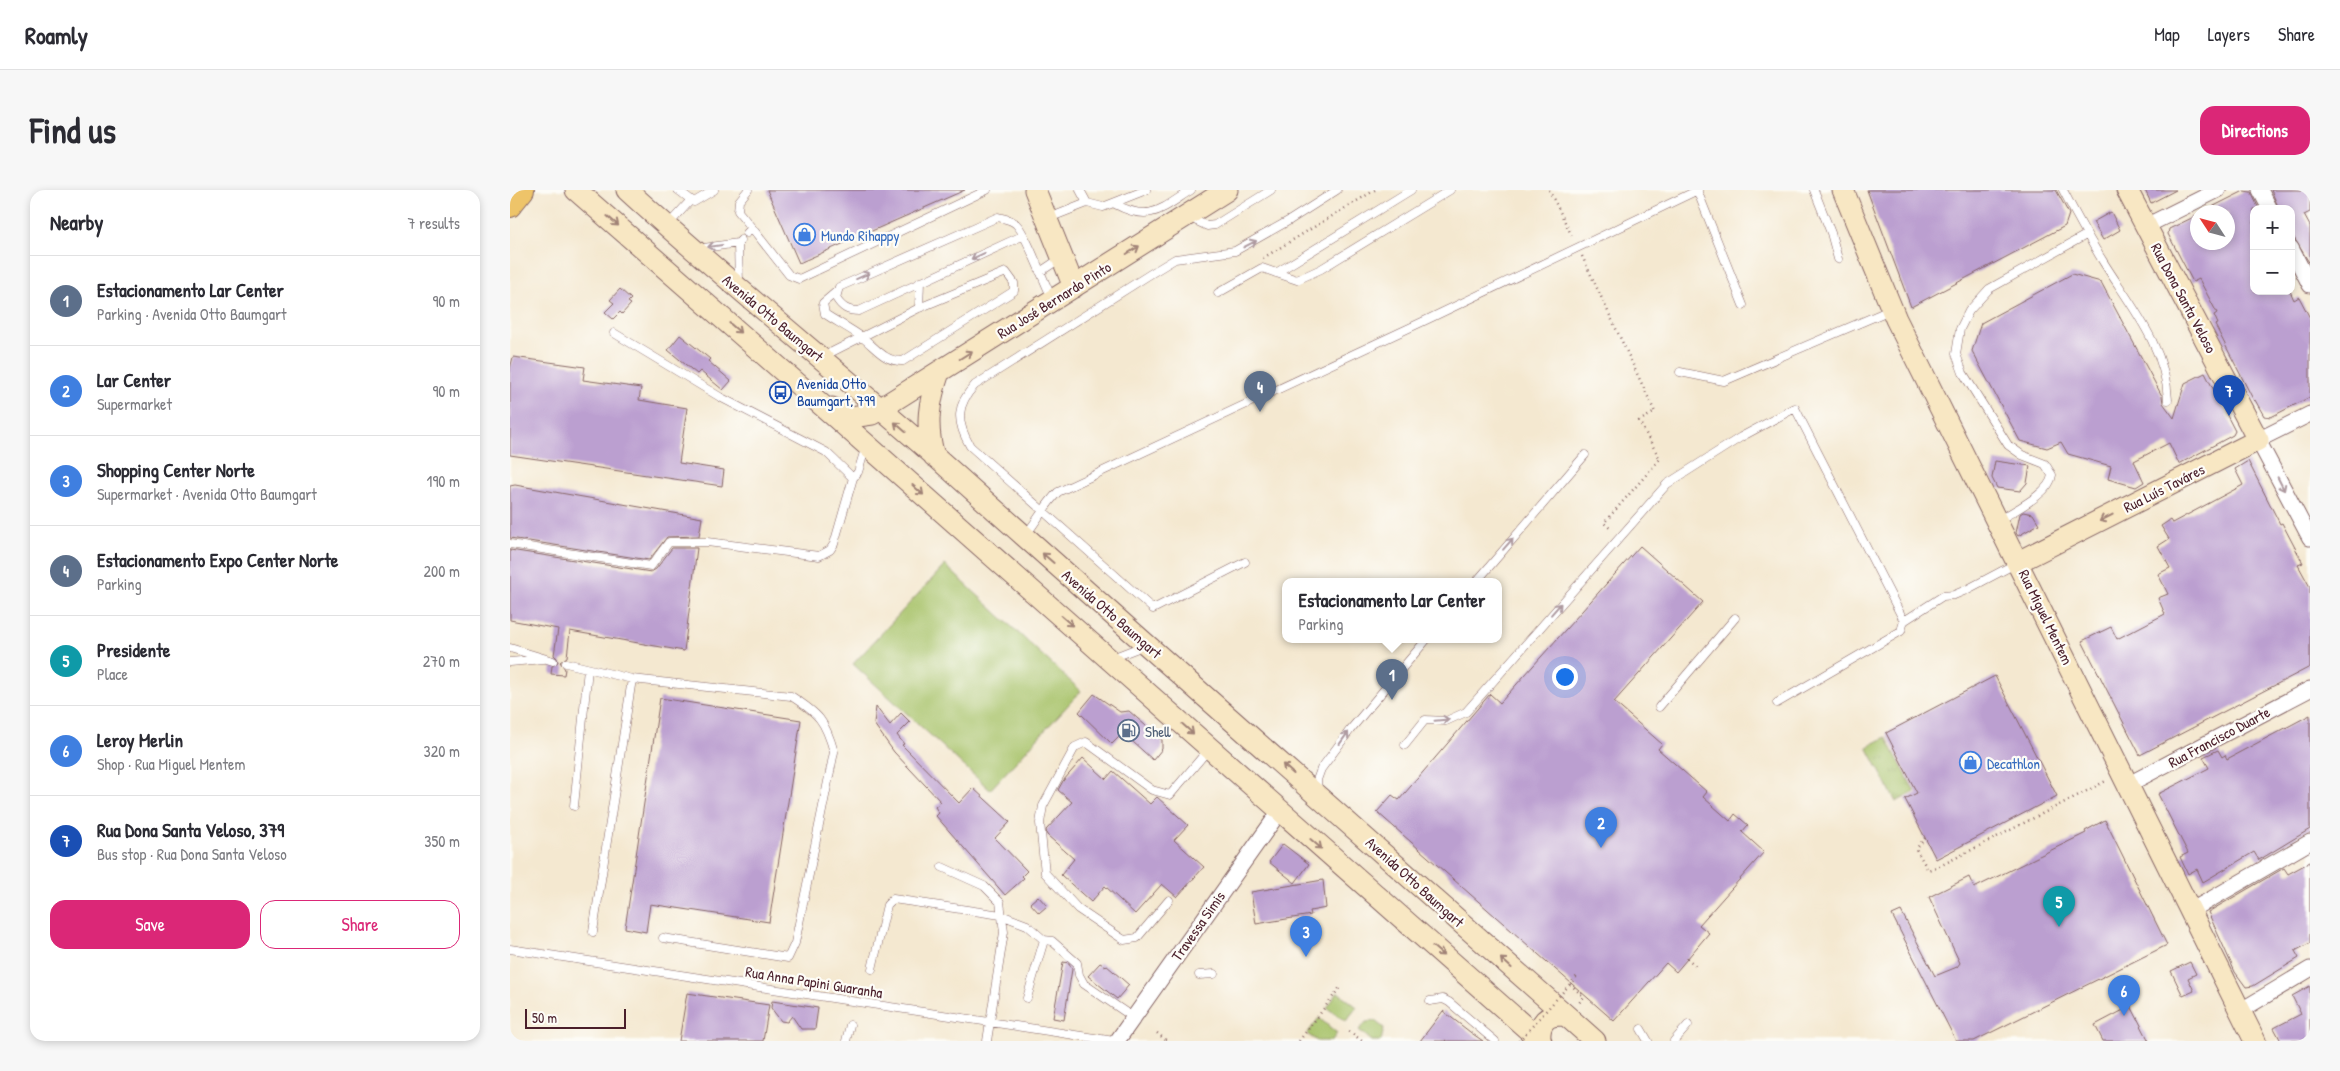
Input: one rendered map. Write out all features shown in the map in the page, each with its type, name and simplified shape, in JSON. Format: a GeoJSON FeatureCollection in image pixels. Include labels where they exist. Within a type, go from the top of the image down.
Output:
{"type":"FeatureCollection","features":[{"type":"Feature","properties":{"kind":"main road"},"geometry":{"type":"LineString","coordinates":[[510,206],[523,190]]}},
{"type":"Feature","properties":{"kind":"main road","name":"Avenida Otto Baumgart"},"geometry":{"type":"LineString","coordinates":[[576,190],[1110,658],[1519,1031],[1541,1041]]}},
{"type":"Feature","properties":{"kind":"main road","name":"Avenida Otto Baumgart"},"geometry":{"type":"LineString","coordinates":[[628,190],[693,250],[880,409],[1148,644],[1542,995],[1571,1010],[1594,1041]]}},
{"type":"Feature","properties":{"kind":"main road"},"geometry":{"type":"LineString","coordinates":[[1035,190],[1074,287]]}},
{"type":"Feature","properties":{"kind":"main road","name":"Rua José Bernardo Pinto"},"geometry":{"type":"LineString","coordinates":[[816,400],[841,413],[852,416],[867,415],[880,409],[1227,190]]}},
{"type":"Feature","properties":{"kind":"main road","name":"Rua Miguel Mentem"},"geometry":{"type":"LineString","coordinates":[[1843,190],[1892,310],[2256,1041]]}},
{"type":"Feature","properties":{"kind":"main road","name":"Rua Dona Santa Veloso"},"geometry":{"type":"LineString","coordinates":[[2127,190],[2258,440]]}},
{"type":"Feature","properties":{"kind":"main road"},"geometry":{"type":"LineString","coordinates":[[934,456],[929,439],[928,419],[930,401],[939,372]]}},
{"type":"Feature","properties":{"kind":"main road","name":"Rua Luís Taváres"},"geometry":{"type":"LineString","coordinates":[[2018,562],[2258,440]]}},
{"type":"Feature","properties":{"kind":"main road"},"geometry":{"type":"LineString","coordinates":[[990,554],[990,545],[994,537],[1003,530],[1018,532]]}},
{"type":"Feature","properties":{"kind":"main road"},"geometry":{"type":"LineString","coordinates":[[1519,1031],[1538,1015],[1544,1005],[1542,995]]}},
{"type":"Feature","properties":{"kind":"main road"},"geometry":{"type":"LineString","coordinates":[[1541,1041],[1539,1028],[1544,1020],[1553,1014],[1571,1010]]}},
{"type":"Feature","properties":{"kind":"street"},"geometry":{"type":"LineString","coordinates":[[2146,226],[2218,190]]}},
{"type":"Feature","properties":{"kind":"street"},"geometry":{"type":"LineString","coordinates":[[2260,190],[2268,205]]}},
{"type":"Feature","properties":{"kind":"street"},"geometry":{"type":"LineString","coordinates":[[2292,250],[2310,284]]}},
{"type":"Feature","properties":{"kind":"street","name":"Rua Luís Taváres"},"geometry":{"type":"LineString","coordinates":[[2258,440],[2310,414]]}},
{"type":"Feature","properties":{"kind":"street","name":"Rua Dona Santa Veloso"},"geometry":{"type":"LineString","coordinates":[[2258,440],[2310,538]]}},
{"type":"Feature","properties":{"kind":"street","name":"Rua Francisco Duarte"},"geometry":{"type":"LineString","coordinates":[[2129,784],[2310,689]]}},
{"type":"Feature","properties":{"kind":"street","name":"Travessa Simis"},"geometry":{"type":"LineString","coordinates":[[1116,1041],[1280,812]]}},
{"type":"Feature","properties":{"kind":"street"},"geometry":{"type":"LineString","coordinates":[[2192,910],[2310,842]]}},
{"type":"Feature","properties":{"kind":"street"},"geometry":{"type":"LineString","coordinates":[[2240,1011],[2310,969]]}},
{"type":"Feature","properties":{"kind":"lane"},"geometry":{"type":"LineString","coordinates":[[678,190],[690,201],[694,202],[714,190]]}},
{"type":"Feature","properties":{"kind":"lane"},"geometry":{"type":"LineString","coordinates":[[748,190],[738,201],[738,211],[749,230],[789,275],[799,279],[987,190]]}},
{"type":"Feature","properties":{"kind":"lane"},"geometry":{"type":"LineString","coordinates":[[1080,190],[1087,204]]}},
{"type":"Feature","properties":{"kind":"lane"},"geometry":{"type":"LineString","coordinates":[[1047,219],[1087,204],[1103,207],[1115,204],[1146,190]]}},
{"type":"Feature","properties":{"kind":"lane"},"geometry":{"type":"LineString","coordinates":[[1115,204],[1126,210],[1142,214],[1158,212],[1191,190]]}},
{"type":"Feature","properties":{"kind":"lane"},"geometry":{"type":"LineString","coordinates":[[1186,216],[1207,226],[1215,225],[1271,190]]}},
{"type":"Feature","properties":{"kind":"lane"},"geometry":{"type":"LineString","coordinates":[[1245,562],[1153,610],[970,446],[962,432],[960,412],[966,395],[975,385],[1152,272],[1175,259],[1203,257],[1235,251],[1253,243],[1337,190]]}},
{"type":"Feature","properties":{"kind":"lane"},"geometry":{"type":"LineString","coordinates":[[1276,273],[1411,190]]}},
{"type":"Feature","properties":{"kind":"lane"},"geometry":{"type":"LineString","coordinates":[[1218,293],[1262,268],[1298,280],[1321,269],[1450,190]]}},
{"type":"Feature","properties":{"kind":"lane"},"geometry":{"type":"LineString","coordinates":[[1018,532],[1043,511],[1058,492],[1414,326],[1698,190],[1743,305]]}},
{"type":"Feature","properties":{"kind":"lane"},"geometry":{"type":"LineString","coordinates":[[1814,190],[1831,233],[1838,259]]}},
{"type":"Feature","properties":{"kind":"lane"},"geometry":{"type":"LineString","coordinates":[[2063,190],[2086,235],[2152,339],[2163,363],[2168,400]]}},
{"type":"Feature","properties":{"kind":"lane"},"geometry":{"type":"LineString","coordinates":[[667,227],[690,201]]}},
{"type":"Feature","properties":{"kind":"lane"},"geometry":{"type":"LineString","coordinates":[[820,358],[863,338],[919,308],[1006,272],[1014,283],[1014,291],[903,361],[889,359],[863,338],[825,314],[823,302],[836,292],[839,287],[998,217],[1010,220],[1017,225],[1053,300]]}},
{"type":"Feature","properties":{"kind":"lane"},"geometry":{"type":"LineString","coordinates":[[1998,521],[2040,495],[2047,489],[2052,475],[2045,464],[2014,450],[2002,437],[1963,373],[1956,354],[1960,329],[1969,311],[1989,290],[2086,235]]}},
{"type":"Feature","properties":{"kind":"lane"},"geometry":{"type":"LineString","coordinates":[[836,292],[840,304],[849,311],[859,311],[1022,236]]}},
{"type":"Feature","properties":{"kind":"lane"},"geometry":{"type":"LineString","coordinates":[[693,250],[739,242],[739,289]]}},
{"type":"Feature","properties":{"kind":"lane"},"geometry":{"type":"LineString","coordinates":[[1040,272],[1062,257]]}},
{"type":"Feature","properties":{"kind":"lane"},"geometry":{"type":"LineString","coordinates":[[919,308],[920,282]]}},
{"type":"Feature","properties":{"kind":"lane"},"geometry":{"type":"LineString","coordinates":[[1680,372],[1724,381],[1892,310]]}},
{"type":"Feature","properties":{"kind":"lane"},"geometry":{"type":"LineString","coordinates":[[614,333],[720,397],[826,452],[853,478]]}},
{"type":"Feature","properties":{"kind":"lane"},"geometry":{"type":"LineString","coordinates":[[1405,745],[1425,720],[1446,721],[1466,712],[1667,484],[1741,437],[1795,408],[1904,620],[1901,631],[1777,702]]}},
{"type":"Feature","properties":{"kind":"lane"},"geometry":{"type":"LineString","coordinates":[[510,544],[651,566],[670,542],[707,542],[819,556],[830,550],[834,544],[853,478],[858,472],[867,444]]}},
{"type":"Feature","properties":{"kind":"lane"},"geometry":{"type":"LineString","coordinates":[[1479,578],[1585,455]]}},
{"type":"Feature","properties":{"kind":"lane"},"geometry":{"type":"LineString","coordinates":[[1904,620],[1943,596],[1954,595],[1966,590],[2018,562]]}},
{"type":"Feature","properties":{"kind":"lane"},"geometry":{"type":"LineString","coordinates":[[1659,707],[1735,618]]}},
{"type":"Feature","properties":{"kind":"lane"},"geometry":{"type":"LineString","coordinates":[[1318,796],[1317,780],[1321,770],[1350,730],[1424,643]]}},
{"type":"Feature","properties":{"kind":"lane"},"geometry":{"type":"LineString","coordinates":[[1110,658],[1148,644]]}},
{"type":"Feature","properties":{"kind":"lane"},"geometry":{"type":"LineString","coordinates":[[510,648],[543,659]]}},
{"type":"Feature","properties":{"kind":"lane"},"geometry":{"type":"LineString","coordinates":[[510,662],[553,660]]}},
{"type":"Feature","properties":{"kind":"lane"},"geometry":{"type":"LineString","coordinates":[[566,663],[632,679],[791,696],[813,710],[828,728],[834,752],[795,943],[788,958],[663,938]]}},
{"type":"Feature","properties":{"kind":"lane"},"geometry":{"type":"LineString","coordinates":[[574,806],[588,669]]}},
{"type":"Feature","properties":{"kind":"lane"},"geometry":{"type":"LineString","coordinates":[[593,932],[632,679]]}},
{"type":"Feature","properties":{"kind":"lane"},"geometry":{"type":"LineString","coordinates":[[1169,900],[1137,938],[1124,940],[1078,909],[1045,873],[1040,823],[1043,806],[1075,747],[1086,742],[1152,790],[1170,795],[1210,749]]}},
{"type":"Feature","properties":{"kind":"lane"},"geometry":{"type":"LineString","coordinates":[[942,867],[984,886],[1000,902],[1004,932],[987,1041]]}},
{"type":"Feature","properties":{"kind":"lane"},"geometry":{"type":"LineString","coordinates":[[872,969],[888,905],[893,899],[1001,914],[1027,925],[1044,940],[1052,941],[1077,962],[1079,976],[1084,984],[1134,1018]]}},
{"type":"Feature","properties":{"kind":"lane"},"geometry":{"type":"LineString","coordinates":[[1027,998],[1044,940]]}},
{"type":"Feature","properties":{"kind":"lane","name":"Rua Anna Papini Guaranha"},"geometry":{"type":"LineString","coordinates":[[510,949],[1116,1041]]}},
{"type":"Feature","properties":{"kind":"lane"},"geometry":{"type":"LineString","coordinates":[[1199,975],[1214,974]]}},
{"type":"Feature","properties":{"kind":"lane"},"geometry":{"type":"LineString","coordinates":[[1430,1001],[1443,999],[1449,1002],[1495,1041]]}},
{"type":"Feature","properties":{"kind":"lane"},"geometry":{"type":"LineString","coordinates":[[846,1041],[850,1025]]}},
{"type":"Feature","properties":{"kind":"lane"},"geometry":{"type":"LineString","coordinates":[[1674,1041],[1688,1025]]}},
{"type":"Feature","properties":{"kind":"lane"},"geometry":{"type":"LineString","coordinates":[[1641,1029],[1648,1041]]}},
{"type":"Feature","properties":{"kind":"path"},"geometry":{"type":"LineString","coordinates":[[1258,262],[1375,190]]}},
{"type":"Feature","properties":{"kind":"path"},"geometry":{"type":"LineString","coordinates":[[1549,190],[1578,247],[1655,412],[1639,421],[1660,460],[1604,523],[1620,537]]}},
{"type":"Feature","properties":{"kind":"path"},"geometry":{"type":"LineString","coordinates":[[1925,838],[1916,849],[1928,870],[1942,865],[2106,781]]}},
{"type":"Feature","properties":{"kind":"path"},"geometry":{"type":"LineString","coordinates":[[1687,958],[1696,966]]}},
{"type":"Feature","properties":{"kind":"path"},"geometry":{"type":"LineString","coordinates":[[1519,1031],[1579,974]]}},
{"type":"Feature","properties":{"kind":"path"},"geometry":{"type":"LineString","coordinates":[[1570,984],[1584,997],[1571,1010]]}},
{"type":"Feature","properties":{"kind":"path"},"geometry":{"type":"LineString","coordinates":[[1300,1041],[1341,986]]}},
{"type":"Feature","properties":{"kind":"path"},"geometry":{"type":"LineString","coordinates":[[1574,993],[1577,990]]}},
{"type":"Feature","properties":{"kind":"path"},"geometry":{"type":"LineString","coordinates":[[1349,1031],[1362,1041]]}},
{"type":"Feature","properties":{"kind":"path"},"geometry":{"type":"LineString","coordinates":[[1157,1033],[1167,1041]]}},
{"type":"Feature","properties":{"kind":"green space"},"geometry":{"type":"Polygon","coordinates":[[[945,565],[1081,691],[990,790],[853,664],[945,565]]]}},
{"type":"Feature","properties":{"kind":"green space"},"geometry":{"type":"Polygon","coordinates":[[[1886,737],[1915,792],[1896,802],[1867,747],[1886,737]]]}},
{"type":"Feature","properties":{"kind":"green space"},"geometry":{"type":"Polygon","coordinates":[[[1338,992],[1357,1007],[1346,1021],[1327,1008],[1338,992]]]}},
{"type":"Feature","properties":{"kind":"green space"},"geometry":{"type":"Polygon","coordinates":[[[1319,1018],[1337,1033],[1332,1041],[1317,1041],[1307,1034],[1319,1018]]]}},
{"type":"Feature","properties":{"kind":"green space"},"geometry":{"type":"Polygon","coordinates":[[[1375,1021],[1384,1028],[1381,1041],[1372,1041],[1359,1030],[1366,1022],[1375,1021]]]}},
{"type":"Feature","properties":{"kind":"building"},"geometry":{"type":"Polygon","coordinates":[[[767,190],[965,190],[799,263],[767,190]]]}},
{"type":"Feature","properties":{"kind":"building"},"geometry":{"type":"Polygon","coordinates":[[[1867,190],[2056,190],[2069,214],[2065,226],[1911,307],[1867,190]]]}},
{"type":"Feature","properties":{"kind":"building"},"geometry":{"type":"Polygon","coordinates":[[[2145,190],[2176,190],[2151,203],[2145,190]]]}},
{"type":"Feature","properties":{"kind":"building"},"geometry":{"type":"Polygon","coordinates":[[[2271,190],[2310,190],[2310,212],[2304,215],[2310,226],[2310,264],[2295,240],[2295,205],[2277,205],[2271,190]]]}},
{"type":"Feature","properties":{"kind":"building"},"geometry":{"type":"Polygon","coordinates":[[[2244,191],[2251,192],[2257,205],[2250,205],[2250,295],[2292,295],[2294,300],[2299,297],[2310,318],[2310,397],[2271,417],[2264,416],[2254,401],[2215,325],[2218,324],[2214,315],[2217,313],[2199,279],[2193,282],[2168,234],[2169,229],[2190,219],[2190,250],[2235,250],[2235,205],[2216,205],[2244,191]]]}},
{"type":"Feature","properties":{"kind":"building"},"geometry":{"type":"Polygon","coordinates":[[[2111,212],[2120,230],[2103,240],[2093,222],[2111,212]]]}},
{"type":"Feature","properties":{"kind":"building"},"geometry":{"type":"Polygon","coordinates":[[[2072,274],[2101,282],[2162,396],[2163,403],[2174,418],[2185,383],[2205,373],[2235,431],[2233,435],[2179,464],[2169,443],[2134,461],[2144,482],[2136,487],[2108,479],[2111,466],[2068,454],[2061,442],[2047,448],[2020,441],[1972,351],[1981,323],[2072,274]]]}},
{"type":"Feature","properties":{"kind":"building"},"geometry":{"type":"Polygon","coordinates":[[[620,289],[631,299],[628,302],[631,304],[622,314],[620,312],[613,319],[605,312],[614,303],[610,300],[620,289]]]}},
{"type":"Feature","properties":{"kind":"building"},"geometry":{"type":"Polygon","coordinates":[[[680,335],[710,359],[708,361],[731,381],[723,390],[700,371],[697,374],[668,350],[680,335]]]}},
{"type":"Feature","properties":{"kind":"building"},"geometry":{"type":"Polygon","coordinates":[[[513,357],[585,367],[583,380],[641,388],[639,400],[687,408],[679,463],[724,470],[722,486],[510,455],[510,369],[513,357]]]}},
{"type":"Feature","properties":{"kind":"building"},"geometry":{"type":"Polygon","coordinates":[[[1995,461],[2030,466],[2027,483],[2020,491],[1997,488],[1992,478],[1995,461]]]}},
{"type":"Feature","properties":{"kind":"building"},"geometry":{"type":"Polygon","coordinates":[[[2248,461],[2280,524],[2282,523],[2303,563],[2298,565],[2310,587],[2310,667],[2140,755],[2082,641],[2111,627],[2117,639],[2165,614],[2158,598],[2168,594],[2158,574],[2170,568],[2158,546],[2169,539],[2161,526],[2170,520],[2172,523],[2243,485],[2235,469],[2248,461]]]}},
{"type":"Feature","properties":{"kind":"building"},"geometry":{"type":"Polygon","coordinates":[[[515,485],[702,518],[699,536],[667,537],[649,560],[510,538],[510,486],[515,485]]]}},
{"type":"Feature","properties":{"kind":"building"},"geometry":{"type":"Polygon","coordinates":[[[2023,512],[2033,514],[2039,524],[2018,536],[2016,533],[2020,514],[2023,512]]]}},
{"type":"Feature","properties":{"kind":"building"},"geometry":{"type":"Polygon","coordinates":[[[1640,546],[1703,602],[1614,702],[1662,744],[1658,749],[1707,792],[1703,797],[1730,821],[1735,814],[1748,825],[1742,832],[1764,852],[1699,925],[1709,933],[1676,972],[1666,963],[1614,1021],[1377,812],[1392,795],[1399,800],[1490,694],[1500,703],[1640,546]]]}},
{"type":"Feature","properties":{"kind":"building"},"geometry":{"type":"Polygon","coordinates":[[[672,548],[697,548],[684,651],[570,631],[567,657],[560,662],[565,669],[564,675],[551,674],[552,666],[558,662],[554,655],[558,629],[510,620],[510,550],[651,572],[656,569],[672,548]]]}},
{"type":"Feature","properties":{"kind":"building","name":"Decathlon"},"geometry":{"type":"Polygon","coordinates":[[[1995,676],[2057,796],[1936,859],[1905,799],[1917,793],[1886,733],[1995,676]]]}},
{"type":"Feature","properties":{"kind":"building"},"geometry":{"type":"Polygon","coordinates":[[[1094,694],[1120,712],[1129,711],[1162,740],[1162,749],[1153,760],[1123,733],[1112,744],[1079,712],[1094,694]]]}},
{"type":"Feature","properties":{"kind":"building"},"geometry":{"type":"Polygon","coordinates":[[[660,698],[801,720],[769,922],[650,904],[646,932],[625,928],[660,698]]]}},
{"type":"Feature","properties":{"kind":"building"},"geometry":{"type":"Polygon","coordinates":[[[876,707],[890,725],[901,713],[910,722],[897,735],[904,744],[902,745],[959,803],[973,788],[1010,822],[995,838],[1027,871],[1022,876],[1024,878],[1005,895],[936,816],[939,813],[935,807],[941,802],[894,752],[874,724],[876,707]]]}},
{"type":"Feature","properties":{"kind":"building"},"geometry":{"type":"Polygon","coordinates":[[[2310,715],[2310,829],[2259,860],[2254,852],[2203,882],[2197,869],[2188,874],[2180,857],[2188,853],[2158,794],[2209,768],[2203,757],[2218,750],[2222,757],[2225,755],[2227,759],[2310,715]]]}},
{"type":"Feature","properties":{"kind":"building"},"geometry":{"type":"Polygon","coordinates":[[[1083,758],[1106,779],[1113,771],[1150,804],[1157,797],[1188,825],[1174,840],[1204,867],[1177,897],[1162,884],[1135,914],[1105,886],[1091,902],[1061,875],[1074,859],[1047,835],[1046,830],[1072,802],[1058,790],[1063,781],[1083,758]]]}},
{"type":"Feature","properties":{"kind":"building"},"geometry":{"type":"Polygon","coordinates":[[[2105,820],[2167,945],[1974,1041],[1956,1041],[1892,915],[1901,911],[1935,976],[1957,967],[1960,963],[1929,897],[1969,877],[1974,888],[2086,833],[2085,831],[2105,820]]]}},
{"type":"Feature","properties":{"kind":"building"},"geometry":{"type":"Polygon","coordinates":[[[1283,844],[1309,864],[1295,883],[1269,862],[1283,844]]]}},
{"type":"Feature","properties":{"kind":"building"},"geometry":{"type":"Polygon","coordinates":[[[2310,862],[2310,943],[2295,951],[2299,958],[2253,986],[2246,987],[2235,972],[2208,912],[2284,868],[2288,874],[2310,862]]]}},
{"type":"Feature","properties":{"kind":"building"},"geometry":{"type":"Polygon","coordinates":[[[1323,880],[1326,908],[1310,911],[1311,915],[1256,924],[1251,892],[1323,880]]]}},
{"type":"Feature","properties":{"kind":"building"},"geometry":{"type":"Polygon","coordinates":[[[1038,896],[1047,906],[1039,913],[1030,903],[1038,896]]]}},
{"type":"Feature","properties":{"kind":"building"},"geometry":{"type":"Polygon","coordinates":[[[1063,962],[1069,963],[1072,969],[1064,1020],[1053,1018],[1063,962]]]}},
{"type":"Feature","properties":{"kind":"building"},"geometry":{"type":"Polygon","coordinates":[[[2190,962],[2196,974],[2188,978],[2194,991],[2183,996],[2171,971],[2190,962]]]}},
{"type":"Feature","properties":{"kind":"building"},"geometry":{"type":"Polygon","coordinates":[[[1100,963],[1106,965],[1129,985],[1117,999],[1088,976],[1100,963]]]}},
{"type":"Feature","properties":{"kind":"building"},"geometry":{"type":"Polygon","coordinates":[[[2310,986],[2310,1041],[2281,1041],[2274,1028],[2301,1014],[2292,996],[2310,986]]]}},
{"type":"Feature","properties":{"kind":"building"},"geometry":{"type":"Polygon","coordinates":[[[687,993],[769,1005],[763,1041],[679,1041],[687,993]]]}},
{"type":"Feature","properties":{"kind":"building"},"geometry":{"type":"Polygon","coordinates":[[[772,1001],[818,1008],[815,1029],[801,1029],[792,1016],[787,1022],[781,1021],[771,1008],[772,1001]]]}},
{"type":"Feature","properties":{"kind":"building"},"geometry":{"type":"Polygon","coordinates":[[[2131,1006],[2149,1041],[2103,1041],[2095,1025],[2131,1006]]]}},
{"type":"Feature","properties":{"kind":"building"},"geometry":{"type":"Polygon","coordinates":[[[1443,1011],[1470,1032],[1483,1041],[1420,1041],[1443,1011]]]}},
{"type":"Feature","properties":{"kind":"place","name":"Mundo Rihappy"},"geometry":{"type":"Point","coordinates":[805,235]}},
{"type":"Feature","properties":{"kind":"place","name":"Avenida Otto Baumgart, 799"},"geometry":{"type":"Point","coordinates":[781,392]}},
{"type":"Feature","properties":{"kind":"place","name":"Estacionamento Expo Center Norte"},"geometry":{"type":"Point","coordinates":[1260,412]}},
{"type":"Feature","properties":{"kind":"place","name":"Rua Dona Santa Veloso, 379"},"geometry":{"type":"Point","coordinates":[2229,416]}},
{"type":"Feature","properties":{"kind":"place","name":"Estacionamento Lar Center"},"geometry":{"type":"Point","coordinates":[1392,700]}},
{"type":"Feature","properties":{"kind":"place","name":"Shell"},"geometry":{"type":"Point","coordinates":[1129,731]}},
{"type":"Feature","properties":{"kind":"place","name":"Decathlon"},"geometry":{"type":"Point","coordinates":[1971,763]}},
{"type":"Feature","properties":{"kind":"place","name":"Lar Center"},"geometry":{"type":"Point","coordinates":[1601,848]}},
{"type":"Feature","properties":{"kind":"place","name":"Presidente"},"geometry":{"type":"Point","coordinates":[2059,927]}},
{"type":"Feature","properties":{"kind":"place","name":"Shopping Center Norte"},"geometry":{"type":"Point","coordinates":[1306,957]}},
{"type":"Feature","properties":{"kind":"place","name":"Leroy Merlin"},"geometry":{"type":"Point","coordinates":[2124,1016]}}]}
